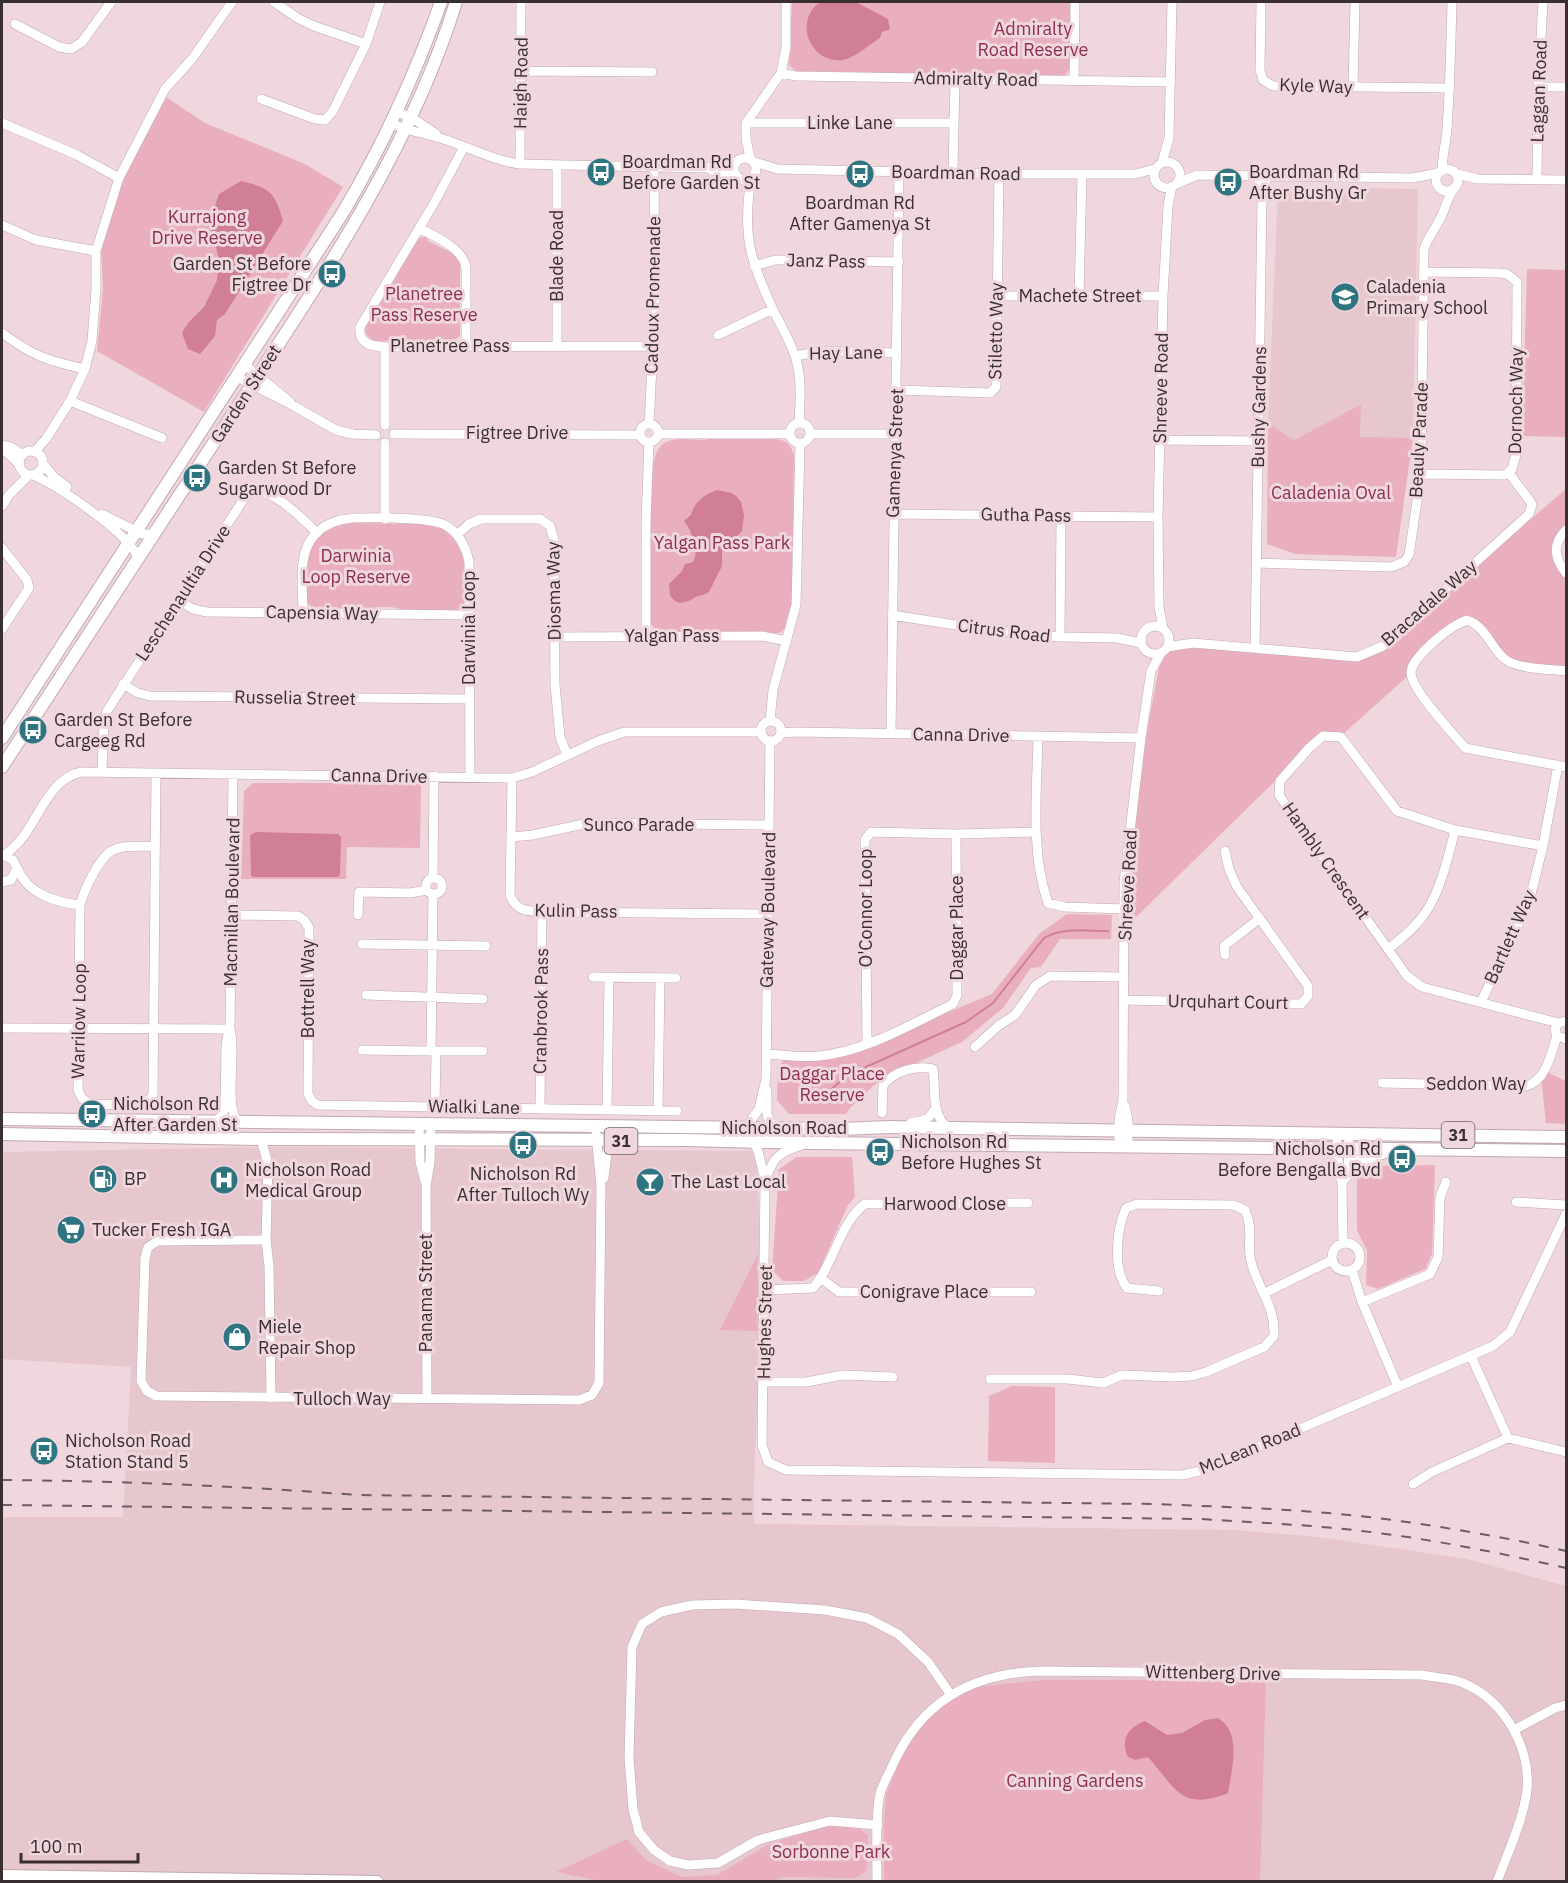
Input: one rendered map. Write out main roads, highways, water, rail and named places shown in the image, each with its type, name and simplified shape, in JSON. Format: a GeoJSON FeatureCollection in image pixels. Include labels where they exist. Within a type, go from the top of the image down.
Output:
{"type":"FeatureCollection","features":[{"type":"Feature","properties":{"kind":"main road","name":"Garden Street"},"geometry":{"type":"LineString","coordinates":[[2,738],[342,214],[416,70],[441,2]]}},
{"type":"Feature","properties":{"kind":"main road","name":"Garden Street"},"geometry":{"type":"LineString","coordinates":[[2,767],[341,246],[411,118],[438,54],[456,2]]}},
{"type":"Feature","properties":{"kind":"main road"},"geometry":{"type":"LineString","coordinates":[[33,690],[67,649],[72,648],[77,651]]}},
{"type":"Feature","properties":{"kind":"main road","name":"Nicholson Road"},"geometry":{"type":"LineString","coordinates":[[2,1119],[591,1127],[889,1127],[1566,1137]]}},
{"type":"Feature","properties":{"kind":"main road"},"geometry":{"type":"LineString","coordinates":[[862,1128],[886,1134],[909,1134],[913,1139],[909,1144]]}},
{"type":"Feature","properties":{"kind":"main road"},"geometry":{"type":"LineString","coordinates":[[1512,1136],[1528,1131],[1566,1130]]}},
{"type":"Feature","properties":{"kind":"main road","name":"Nicholson Road"},"geometry":{"type":"LineString","coordinates":[[2,1134],[261,1139],[753,1141],[1566,1151]]}},
{"type":"Feature","properties":{"kind":"main road"},"geometry":{"type":"LineString","coordinates":[[1348,1168],[1354,1163],[1394,1149]]}},
{"type":"Feature","properties":{"kind":"main road"},"geometry":{"type":"LineString","coordinates":[[2,1876],[377,1881]]}},
{"type":"Feature","properties":{"kind":"waterway"},"geometry":{"type":"LineString","coordinates":[[822,1097],[848,1075],[966,1022],[993,1003],[1044,938],[1067,931],[1108,931]]}},
{"type":"Feature","properties":{"kind":"railway"},"geometry":{"type":"LineString","coordinates":[[2,1480],[180,1484],[357,1495],[1153,1504],[1237,1507],[1377,1518],[1472,1532],[1566,1551]]}},
{"type":"Feature","properties":{"kind":"railway"},"geometry":{"type":"LineString","coordinates":[[2,1505],[1201,1519],[1378,1533],[1473,1548],[1566,1568]]}},
{"type":"Feature","properties":{"kind":"place","name":"Boardman Rd Before Garden St"},"geometry":{"type":"Point","coordinates":[601,172]}},
{"type":"Feature","properties":{"kind":"place","name":"Boardman Rd After Gamenya St"},"geometry":{"type":"Point","coordinates":[860,174]}},
{"type":"Feature","properties":{"kind":"place","name":"Boardman Rd After Bushy Gr"},"geometry":{"type":"Point","coordinates":[1228,182]}},
{"type":"Feature","properties":{"kind":"place","name":"Garden St Before Figtree Dr"},"geometry":{"type":"Point","coordinates":[332,274]}},
{"type":"Feature","properties":{"kind":"place","name":"Caladenia Primary School"},"geometry":{"type":"Point","coordinates":[1345,297]}},
{"type":"Feature","properties":{"kind":"place","name":"Garden St Before Sugarwood Dr"},"geometry":{"type":"Point","coordinates":[197,478]}},
{"type":"Feature","properties":{"kind":"place","name":"Garden St Before Cargeeg Rd"},"geometry":{"type":"Point","coordinates":[33,730]}},
{"type":"Feature","properties":{"kind":"place","name":"Nicholson Rd After Garden St"},"geometry":{"type":"Point","coordinates":[92,1114]}},
{"type":"Feature","properties":{"kind":"place","name":"Nicholson Rd After Tulloch Wy"},"geometry":{"type":"Point","coordinates":[523,1145]}},
{"type":"Feature","properties":{"kind":"place","name":"Nicholson Rd Before Hughes St"},"geometry":{"type":"Point","coordinates":[880,1152]}},
{"type":"Feature","properties":{"kind":"place","name":"Nicholson Rd Before Bengalla Bvd"},"geometry":{"type":"Point","coordinates":[1402,1159]}},
{"type":"Feature","properties":{"kind":"place","name":"BP"},"geometry":{"type":"Point","coordinates":[103,1179]}},
{"type":"Feature","properties":{"kind":"place","name":"Nicholson Road Medical Group"},"geometry":{"type":"Point","coordinates":[224,1180]}},
{"type":"Feature","properties":{"kind":"place","name":"The Last Local"},"geometry":{"type":"Point","coordinates":[650,1182]}},
{"type":"Feature","properties":{"kind":"place","name":"Tucker Fresh IGA"},"geometry":{"type":"Point","coordinates":[71,1230]}},
{"type":"Feature","properties":{"kind":"place","name":"Miele Repair Shop"},"geometry":{"type":"Point","coordinates":[237,1337]}},
{"type":"Feature","properties":{"kind":"place","name":"Nicholson Road Station Stand 5"},"geometry":{"type":"Point","coordinates":[44,1451]}},
{"type":"Feature","properties":{"kind":"park label","name":"Admiralty Road Reserve"},"geometry":{"type":"Point","coordinates":[1033,39]}},
{"type":"Feature","properties":{"kind":"park label","name":"Kurrajong Drive Reserve"},"geometry":{"type":"Point","coordinates":[207,227]}},
{"type":"Feature","properties":{"kind":"park label","name":"Planetree Pass Reserve"},"geometry":{"type":"Point","coordinates":[424,304]}},
{"type":"Feature","properties":{"kind":"park label","name":"Caladenia Oval"},"geometry":{"type":"Point","coordinates":[1331,493]}},
{"type":"Feature","properties":{"kind":"park label","name":"Yalgan Pass Park"},"geometry":{"type":"Point","coordinates":[722,543]}},
{"type":"Feature","properties":{"kind":"park label","name":"Darwinia Loop Reserve"},"geometry":{"type":"Point","coordinates":[356,566]}},
{"type":"Feature","properties":{"kind":"park label","name":"Daggar Place Reserve"},"geometry":{"type":"Point","coordinates":[832,1084]}},
{"type":"Feature","properties":{"kind":"park label","name":"Canning Gardens"},"geometry":{"type":"Point","coordinates":[1075,1781]}},
{"type":"Feature","properties":{"kind":"park label","name":"Sorbonne Park"},"geometry":{"type":"Point","coordinates":[831,1852]}}]}
